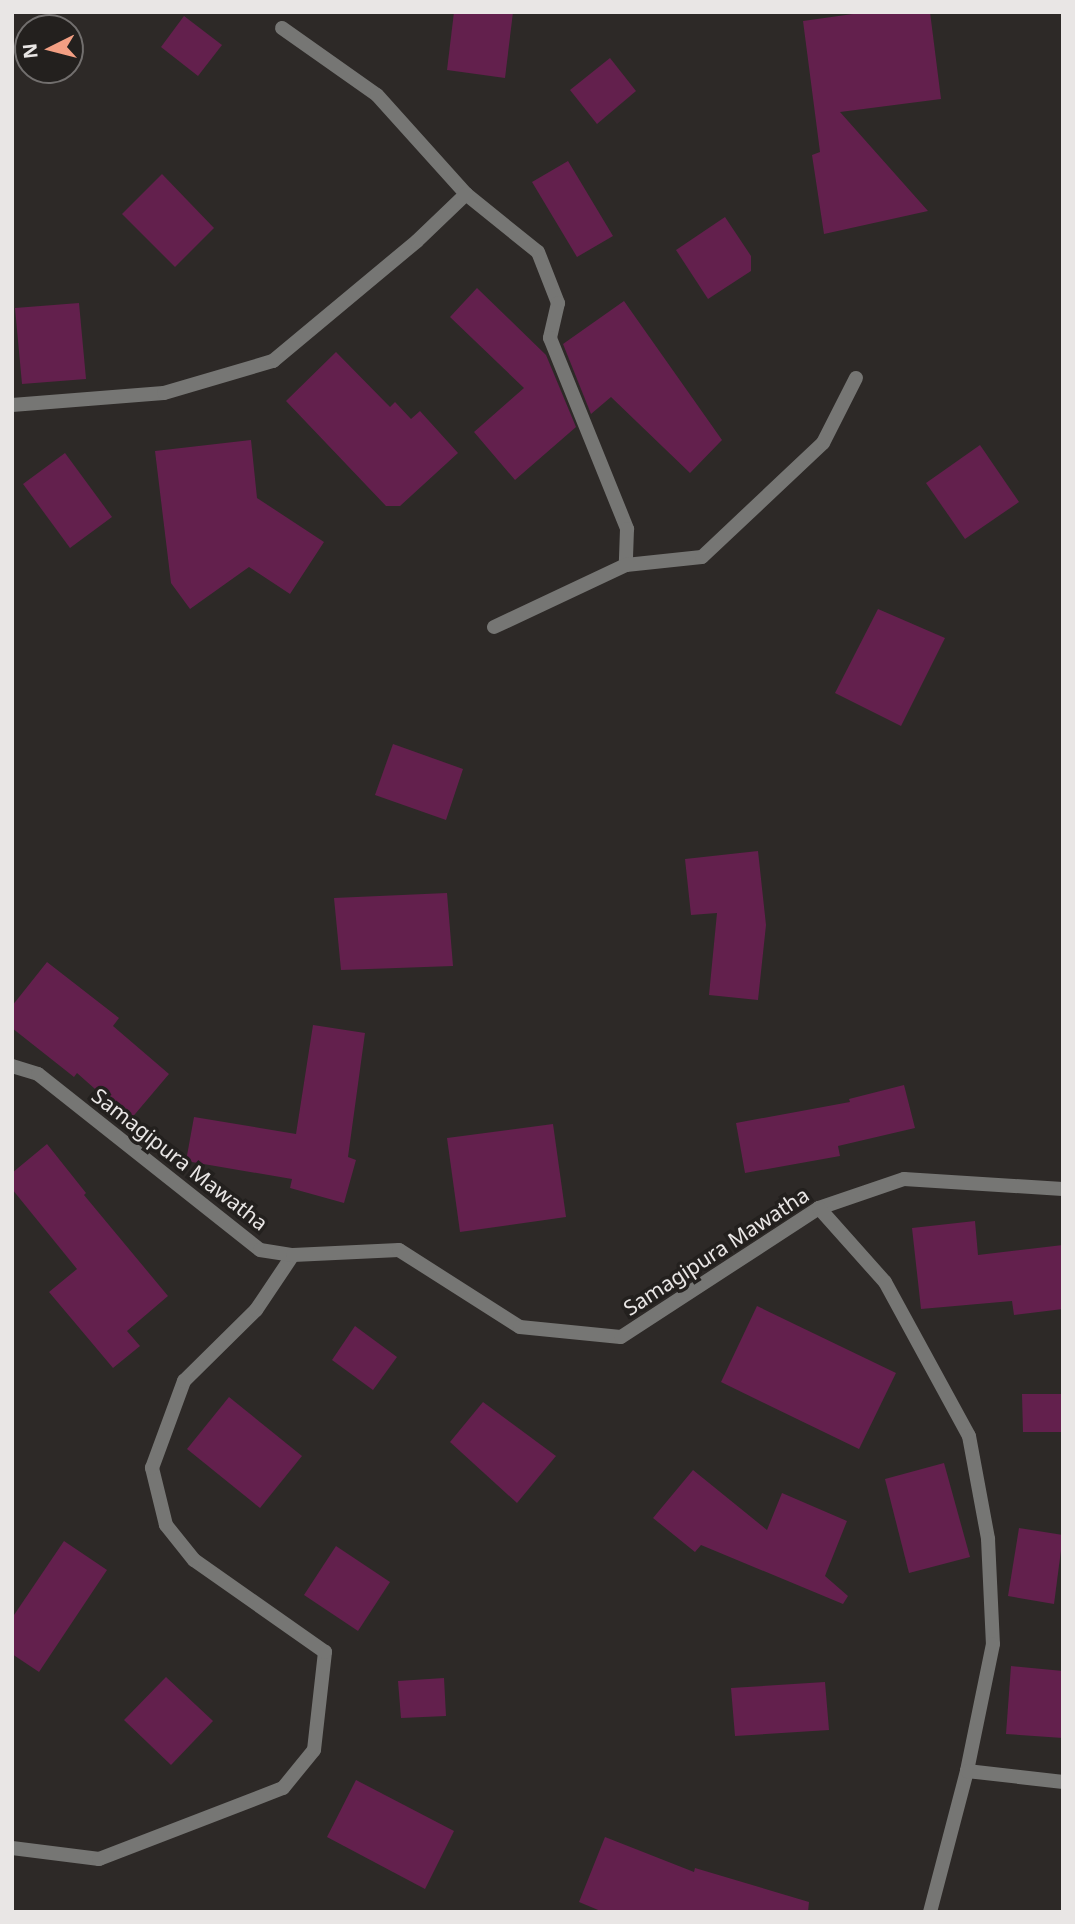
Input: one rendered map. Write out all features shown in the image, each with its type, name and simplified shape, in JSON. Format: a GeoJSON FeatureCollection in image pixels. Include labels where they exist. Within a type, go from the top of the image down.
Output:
{"type":"FeatureCollection","features":[{"type":"Feature","properties":{"kind":"street"},"geometry":{"type":"LineString","coordinates":[[282,28],[377,95],[466,194],[538,252],[558,303],[550,338],[627,529],[626,565]]}},
{"type":"Feature","properties":{"kind":"street"},"geometry":{"type":"LineString","coordinates":[[12,405],[164,393],[273,360],[417,241],[466,194]]}},
{"type":"Feature","properties":{"kind":"street"},"geometry":{"type":"LineString","coordinates":[[495,627],[626,565],[702,557],[822,443],[856,378]]}},
{"type":"Feature","properties":{"kind":"street","name":"Samagipura Mawatha"},"geometry":{"type":"LineString","coordinates":[[12,1066],[38,1074],[260,1250],[293,1255],[398,1250],[520,1328],[621,1337],[819,1208],[904,1179],[1063,1189]]}},
{"type":"Feature","properties":{"kind":"street"},"geometry":{"type":"LineString","coordinates":[[819,1208],[886,1282],[969,1436],[989,1539],[993,1644],[967,1771],[930,1912]]}},
{"type":"Feature","properties":{"kind":"street"},"geometry":{"type":"LineString","coordinates":[[12,1848],[99,1859],[283,1788],[314,1750],[325,1652],[194,1560],[166,1525],[152,1468],[184,1381],[256,1310],[293,1255]]}},
{"type":"Feature","properties":{"kind":"street"},"geometry":{"type":"LineString","coordinates":[[967,1771],[1063,1782]]}},
{"type":"Feature","properties":{"kind":"building"},"geometry":{"type":"Polygon","coordinates":[[[454,12],[513,12],[505,78],[447,70],[454,12]]]}},
{"type":"Feature","properties":{"kind":"building"},"geometry":{"type":"Polygon","coordinates":[[[867,12],[930,12],[941,99],[840,112],[928,211],[824,234],[812,155],[820,152],[803,21],[867,12]]]}},
{"type":"Feature","properties":{"kind":"building"},"geometry":{"type":"Polygon","coordinates":[[[184,16],[222,45],[198,76],[161,47],[184,16]]]}},
{"type":"Feature","properties":{"kind":"building"},"geometry":{"type":"Polygon","coordinates":[[[610,58],[636,91],[597,124],[570,90],[610,58]]]}},
{"type":"Feature","properties":{"kind":"building"},"geometry":{"type":"Polygon","coordinates":[[[568,161],[613,236],[577,257],[532,182],[568,161]]]}},
{"type":"Feature","properties":{"kind":"building"},"geometry":{"type":"Polygon","coordinates":[[[162,174],[214,228],[175,267],[122,214],[162,174]]]}},
{"type":"Feature","properties":{"kind":"building"},"geometry":{"type":"Polygon","coordinates":[[[725,217],[751,256],[751,271],[708,299],[676,250],[725,217]]]}},
{"type":"Feature","properties":{"kind":"building"},"geometry":{"type":"Polygon","coordinates":[[[477,288],[546,355],[576,427],[515,480],[474,432],[524,388],[450,317],[477,288]]]}},
{"type":"Feature","properties":{"kind":"building"},"geometry":{"type":"Polygon","coordinates":[[[624,301],[722,440],[690,473],[611,397],[591,414],[563,344],[624,301]]]}},
{"type":"Feature","properties":{"kind":"building"},"geometry":{"type":"Polygon","coordinates":[[[79,303],[86,379],[22,384],[15,308],[79,303]]]}},
{"type":"Feature","properties":{"kind":"building"},"geometry":{"type":"Polygon","coordinates":[[[336,352],[390,407],[395,402],[411,419],[420,411],[458,453],[400,506],[386,506],[286,401],[336,352]]]}},
{"type":"Feature","properties":{"kind":"building"},"geometry":{"type":"Polygon","coordinates":[[[251,440],[257,498],[324,542],[290,594],[249,567],[190,609],[171,583],[155,451],[251,440]]]}},
{"type":"Feature","properties":{"kind":"building"},"geometry":{"type":"Polygon","coordinates":[[[980,445],[1019,502],[965,539],[926,483],[980,445]]]}},
{"type":"Feature","properties":{"kind":"building"},"geometry":{"type":"Polygon","coordinates":[[[65,453],[112,517],[70,548],[23,484],[65,453]]]}},
{"type":"Feature","properties":{"kind":"building"},"geometry":{"type":"Polygon","coordinates":[[[878,609],[945,638],[901,726],[835,693],[878,609]]]}},
{"type":"Feature","properties":{"kind":"building"},"geometry":{"type":"Polygon","coordinates":[[[393,744],[463,769],[446,820],[375,795],[393,744]]]}},
{"type":"Feature","properties":{"kind":"building"},"geometry":{"type":"Polygon","coordinates":[[[758,851],[766,925],[758,1000],[709,995],[717,913],[691,915],[685,859],[758,851]]]}},
{"type":"Feature","properties":{"kind":"building"},"geometry":{"type":"Polygon","coordinates":[[[447,893],[453,966],[341,970],[334,898],[447,893]]]}},
{"type":"Feature","properties":{"kind":"building"},"geometry":{"type":"Polygon","coordinates":[[[47,962],[119,1018],[113,1026],[169,1074],[130,1120],[77,1073],[74,1077],[12,1028],[12,1006],[47,962]]]}},
{"type":"Feature","properties":{"kind":"building"},"geometry":{"type":"Polygon","coordinates":[[[313,1025],[365,1033],[348,1157],[356,1160],[344,1203],[290,1188],[292,1179],[186,1161],[194,1117],[296,1134],[313,1025]]]}},
{"type":"Feature","properties":{"kind":"building"},"geometry":{"type":"Polygon","coordinates":[[[904,1085],[915,1128],[838,1146],[840,1156],[745,1173],[736,1123],[850,1102],[849,1099],[904,1085]]]}},
{"type":"Feature","properties":{"kind":"building"},"geometry":{"type":"Polygon","coordinates":[[[553,1124],[566,1217],[460,1232],[447,1138],[553,1124]]]}},
{"type":"Feature","properties":{"kind":"building"},"geometry":{"type":"Polygon","coordinates":[[[47,1144],[86,1193],[84,1195],[168,1296],[127,1331],[140,1346],[113,1368],[49,1292],[77,1269],[12,1189],[12,1173],[47,1144]]]}},
{"type":"Feature","properties":{"kind":"building"},"geometry":{"type":"Polygon","coordinates":[[[975,1221],[978,1255],[1063,1245],[1063,1309],[1014,1315],[1012,1301],[921,1309],[912,1228],[975,1221]]]}},
{"type":"Feature","properties":{"kind":"building"},"geometry":{"type":"Polygon","coordinates":[[[757,1306],[896,1373],[859,1449],[721,1382],[757,1306]]]}},
{"type":"Feature","properties":{"kind":"building"},"geometry":{"type":"Polygon","coordinates":[[[355,1326],[397,1357],[373,1390],[332,1360],[355,1326]]]}},
{"type":"Feature","properties":{"kind":"building"},"geometry":{"type":"Polygon","coordinates":[[[1022,1394],[1063,1394],[1063,1432],[1023,1432],[1022,1394]]]}},
{"type":"Feature","properties":{"kind":"building"},"geometry":{"type":"Polygon","coordinates":[[[229,1397],[302,1456],[260,1508],[187,1449],[229,1397]]]}},
{"type":"Feature","properties":{"kind":"building"},"geometry":{"type":"Polygon","coordinates":[[[483,1402],[556,1456],[517,1503],[450,1442],[483,1402]]]}},
{"type":"Feature","properties":{"kind":"building"},"geometry":{"type":"Polygon","coordinates":[[[944,1463],[970,1557],[909,1573],[885,1479],[944,1463]]]}},
{"type":"Feature","properties":{"kind":"building"},"geometry":{"type":"Polygon","coordinates":[[[693,1470],[767,1530],[782,1493],[847,1521],[825,1576],[848,1596],[843,1604],[701,1545],[695,1552],[653,1518],[693,1470]]]}},
{"type":"Feature","properties":{"kind":"building"},"geometry":{"type":"Polygon","coordinates":[[[1019,1528],[1063,1535],[1054,1604],[1008,1596],[1019,1528]]]}},
{"type":"Feature","properties":{"kind":"building"},"geometry":{"type":"Polygon","coordinates":[[[64,1541],[107,1570],[39,1672],[12,1654],[12,1618],[64,1541]]]}},
{"type":"Feature","properties":{"kind":"building"},"geometry":{"type":"Polygon","coordinates":[[[336,1546],[390,1582],[358,1631],[304,1595],[336,1546]]]}},
{"type":"Feature","properties":{"kind":"building"},"geometry":{"type":"Polygon","coordinates":[[[1011,1666],[1063,1671],[1063,1738],[1006,1734],[1011,1666]]]}},
{"type":"Feature","properties":{"kind":"building"},"geometry":{"type":"Polygon","coordinates":[[[166,1677],[213,1721],[171,1765],[124,1720],[166,1677]]]}},
{"type":"Feature","properties":{"kind":"building"},"geometry":{"type":"Polygon","coordinates":[[[444,1678],[446,1716],[401,1718],[398,1681],[444,1678]]]}},
{"type":"Feature","properties":{"kind":"building"},"geometry":{"type":"Polygon","coordinates":[[[825,1682],[829,1730],[735,1736],[731,1688],[825,1682]]]}},
{"type":"Feature","properties":{"kind":"building"},"geometry":{"type":"Polygon","coordinates":[[[356,1780],[454,1831],[425,1889],[327,1837],[356,1780]]]}},
{"type":"Feature","properties":{"kind":"building"},"geometry":{"type":"Polygon","coordinates":[[[605,1837],[694,1872],[695,1868],[809,1902],[808,1912],[603,1912],[579,1902],[605,1837]]]}}]}
